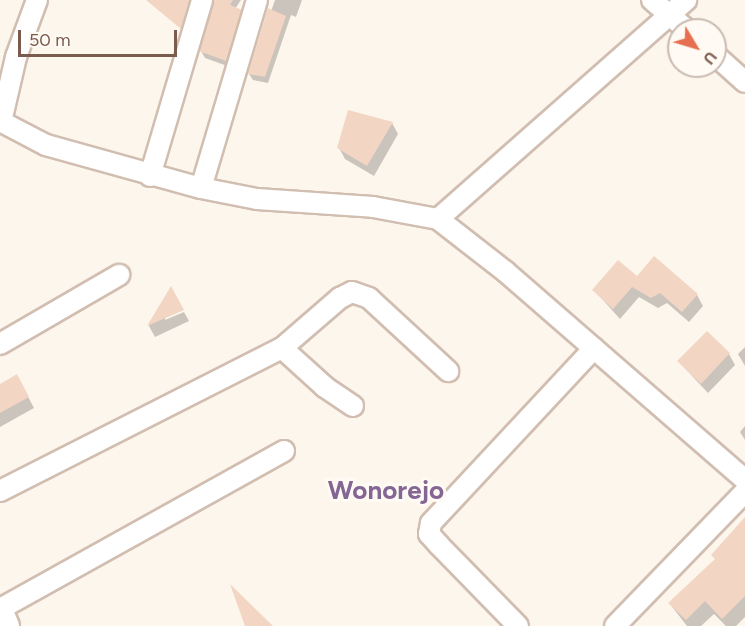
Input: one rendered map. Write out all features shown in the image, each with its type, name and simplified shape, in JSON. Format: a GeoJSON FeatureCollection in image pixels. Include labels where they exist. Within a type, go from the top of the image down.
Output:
{"type":"FeatureCollection","features":[{"type":"Feature","properties":{"kind":"street"},"geometry":{"type":"LineString","coordinates":[[37,0],[16,57],[0,122],[46,146],[201,188],[257,199],[372,207],[438,219],[506,272],[745,480]]}},
{"type":"Feature","properties":{"kind":"street"},"geometry":{"type":"LineString","coordinates":[[150,176],[202,0]]}},
{"type":"Feature","properties":{"kind":"street"},"geometry":{"type":"LineString","coordinates":[[201,188],[257,0]]}},
{"type":"Feature","properties":{"kind":"street"},"geometry":{"type":"LineString","coordinates":[[652,0],[673,18]]}},
{"type":"Feature","properties":{"kind":"street"},"geometry":{"type":"LineString","coordinates":[[438,219],[686,0]]}},
{"type":"Feature","properties":{"kind":"street"},"geometry":{"type":"LineString","coordinates":[[727,66],[745,82]]}},
{"type":"Feature","properties":{"kind":"street"},"geometry":{"type":"LineString","coordinates":[[0,344],[118,275]]}},
{"type":"Feature","properties":{"kind":"street"},"geometry":{"type":"LineString","coordinates":[[0,491],[282,348],[340,297],[359,293],[448,371]]}},
{"type":"Feature","properties":{"kind":"street"},"geometry":{"type":"LineString","coordinates":[[282,348],[325,387],[353,406]]}},
{"type":"Feature","properties":{"kind":"street"},"geometry":{"type":"LineString","coordinates":[[518,626],[429,534],[431,523],[594,348]]}},
{"type":"Feature","properties":{"kind":"street"},"geometry":{"type":"LineString","coordinates":[[6,626],[0,609],[284,451]]}},
{"type":"Feature","properties":{"kind":"street"},"geometry":{"type":"LineString","coordinates":[[615,626],[745,492]]}},
{"type":"Feature","properties":{"kind":"building"},"geometry":{"type":"Polygon","coordinates":[[[146,0],[189,0],[181,29],[146,0]]]}},
{"type":"Feature","properties":{"kind":"building"},"geometry":{"type":"Polygon","coordinates":[[[214,0],[233,0],[230,5],[242,10],[226,61],[199,51],[214,0]]]}},
{"type":"Feature","properties":{"kind":"building"},"geometry":{"type":"Polygon","coordinates":[[[268,8],[286,16],[265,77],[248,74],[268,8]]]}},
{"type":"Feature","properties":{"kind":"building"},"geometry":{"type":"Polygon","coordinates":[[[348,110],[393,122],[367,166],[337,148],[348,110]]]}},
{"type":"Feature","properties":{"kind":"building"},"geometry":{"type":"Polygon","coordinates":[[[654,256],[698,294],[682,312],[660,293],[651,298],[632,287],[613,309],[592,290],[618,260],[637,276],[654,256]]]}},
{"type":"Feature","properties":{"kind":"building"},"geometry":{"type":"Polygon","coordinates":[[[171,286],[184,310],[147,326],[171,286]]]}},
{"type":"Feature","properties":{"kind":"building"},"geometry":{"type":"Polygon","coordinates":[[[707,331],[730,353],[701,384],[677,361],[707,331]]]}},
{"type":"Feature","properties":{"kind":"building"},"geometry":{"type":"Polygon","coordinates":[[[17,374],[29,397],[0,413],[0,384],[17,374]]]}},
{"type":"Feature","properties":{"kind":"building"},"geometry":{"type":"Polygon","coordinates":[[[745,517],[745,596],[722,619],[705,601],[686,620],[668,603],[715,559],[711,555],[745,517]]]}},
{"type":"Feature","properties":{"kind":"building"},"geometry":{"type":"Polygon","coordinates":[[[230,584],[273,626],[245,626],[230,584]]]}},
{"type":"Feature","properties":{"kind":"district","name":"Wonorejo"},"geometry":{"type":"Point","coordinates":[386,491]}}]}
